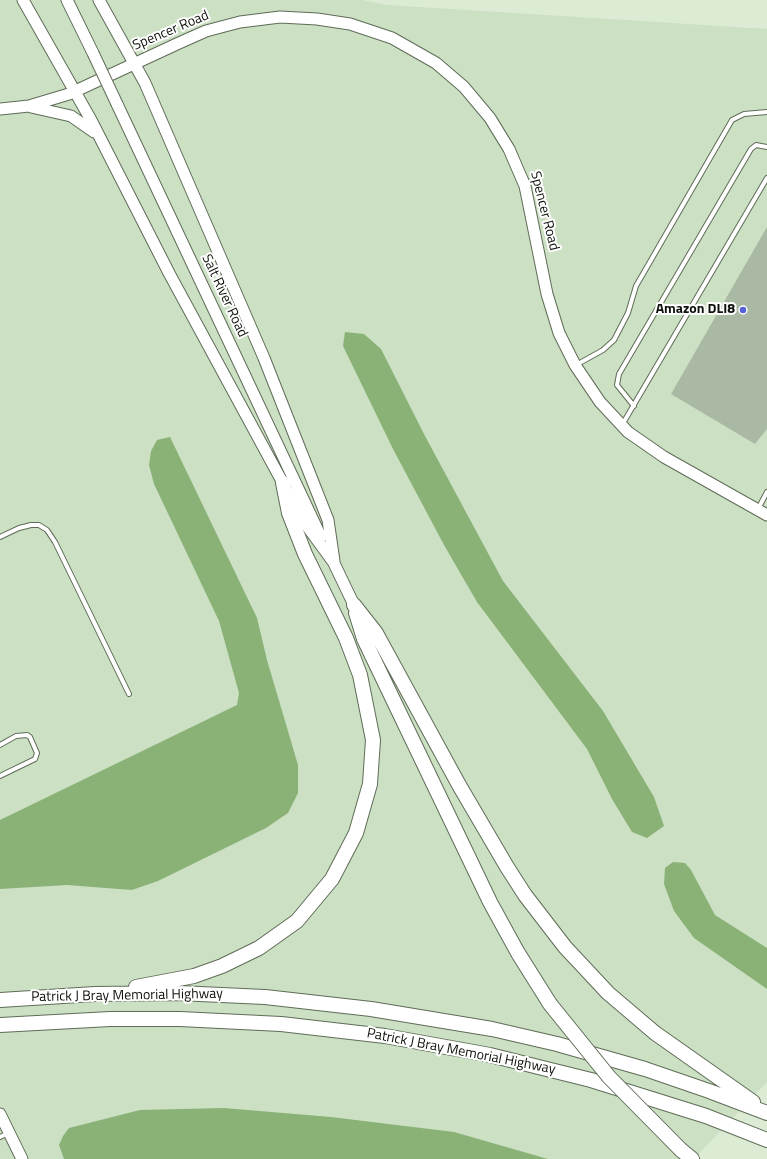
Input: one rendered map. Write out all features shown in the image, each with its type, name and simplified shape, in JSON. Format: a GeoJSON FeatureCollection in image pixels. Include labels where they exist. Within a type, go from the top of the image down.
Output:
{"type":"FeatureCollection","features":[{"type":"Feature","properties":{"kind":"highway"},"geometry":{"type":"LineString","coordinates":[[95,994],[194,976],[222,966],[259,948],[302,915],[332,879],[356,834],[370,784],[373,740],[360,675],[346,638],[303,547],[289,513],[283,483]]}},
{"type":"Feature","properties":{"kind":"highway"},"geometry":{"type":"LineString","coordinates":[[354,604],[364,639],[490,902],[518,953],[550,1004],[614,1082],[681,1150],[692,1159]]}},
{"type":"Feature","properties":{"kind":"highway"},"geometry":{"type":"LineString","coordinates":[[354,604],[376,633],[507,867],[525,895],[565,946],[608,993],[655,1033],[767,1112]]}},
{"type":"Feature","properties":{"kind":"highway","name":"Patrick J Bray Memorial Highway"},"geometry":{"type":"LineString","coordinates":[[0,1000],[95,994],[230,995],[301,1000],[425,1016],[500,1031],[610,1059],[709,1090],[767,1112]]}},
{"type":"Feature","properties":{"kind":"highway","name":"Patrick J Bray Memorial Highway"},"geometry":{"type":"LineString","coordinates":[[2,1025],[138,1018],[235,1021],[316,1027],[385,1036],[490,1055],[565,1072],[653,1098],[767,1140]]}},
{"type":"Feature","properties":{"kind":"main road"},"geometry":{"type":"LineString","coordinates":[[23,0],[75,91],[169,273],[304,522],[334,563]]}},
{"type":"Feature","properties":{"kind":"main road","name":"Salt River Road"},"geometry":{"type":"LineString","coordinates":[[67,0],[354,604]]}},
{"type":"Feature","properties":{"kind":"main road"},"geometry":{"type":"LineString","coordinates":[[99,0],[145,83],[264,358],[328,520],[334,563]]}},
{"type":"Feature","properties":{"kind":"main road","name":"Spencer Road"},"geometry":{"type":"LineString","coordinates":[[0,109],[29,106],[75,91],[134,63],[218,28],[240,22],[280,17],[317,18],[350,24],[392,38],[436,63],[464,87],[490,118],[509,149],[525,186],[552,313],[559,333],[575,365],[600,402],[622,425],[664,457],[762,512]]}},
{"type":"Feature","properties":{"kind":"main road"},"geometry":{"type":"LineString","coordinates":[[29,106],[71,116],[97,134]]}},
{"type":"Feature","properties":{"kind":"main road"},"geometry":{"type":"LineString","coordinates":[[0,1114],[5,1135],[22,1159]]}},
{"type":"Feature","properties":{"kind":"lane"},"geometry":{"type":"LineString","coordinates":[[575,365],[603,350],[614,340],[628,313],[636,286],[732,120],[744,114],[767,112]]}},
{"type":"Feature","properties":{"kind":"lane"},"geometry":{"type":"LineString","coordinates":[[634,406],[617,385],[619,374],[751,149],[756,145],[767,147]]}},
{"type":"Feature","properties":{"kind":"lane"},"geometry":{"type":"LineString","coordinates":[[622,425],[767,178]]}},
{"type":"Feature","properties":{"kind":"lane"},"geometry":{"type":"LineString","coordinates":[[762,512],[767,492]]}},
{"type":"Feature","properties":{"kind":"lane"},"geometry":{"type":"LineString","coordinates":[[0,537],[19,528],[31,526],[39,525],[47,530],[55,542],[129,694]]}},
{"type":"Feature","properties":{"kind":"lane"},"geometry":{"type":"LineString","coordinates":[[0,745],[16,736],[27,735],[38,752],[35,759],[0,776]]}},
{"type":"Feature","properties":{"kind":"shaded area"},"geometry":{"type":"Polygon","coordinates":[[[0,0],[362,0],[387,5],[767,29],[767,1082],[694,1159],[0,1159],[0,0]]]}},
{"type":"Feature","properties":{"kind":"shaded area"},"geometry":{"type":"Polygon","coordinates":[[[345,332],[364,334],[381,349],[425,436],[503,581],[603,711],[654,797],[664,826],[647,838],[632,832],[612,799],[587,749],[477,602],[444,545],[393,449],[343,346],[345,332]]]}},
{"type":"Feature","properties":{"kind":"shaded area"},"geometry":{"type":"Polygon","coordinates":[[[170,437],[257,618],[267,660],[298,765],[298,793],[288,813],[266,828],[158,881],[132,890],[67,885],[0,889],[0,820],[237,705],[239,693],[219,621],[154,484],[149,465],[151,451],[157,440],[170,437]]]}},
{"type":"Feature","properties":{"kind":"shaded area"},"geometry":{"type":"Polygon","coordinates":[[[673,862],[685,863],[691,870],[715,915],[767,948],[767,989],[694,938],[674,911],[664,884],[665,868],[673,862]]]}},
{"type":"Feature","properties":{"kind":"shaded area"},"geometry":{"type":"Polygon","coordinates":[[[224,1108],[331,1117],[454,1132],[548,1159],[64,1159],[59,1145],[69,1128],[140,1110],[224,1108]]]}},
{"type":"Feature","properties":{"kind":"building","name":"Amazon DLI8"},"geometry":{"type":"Polygon","coordinates":[[[767,227],[767,429],[755,444],[671,394],[767,227]]]}},
{"type":"Feature","properties":{"kind":"place","name":"Amazon DLI8"},"geometry":{"type":"Point","coordinates":[743,310]}}]}
